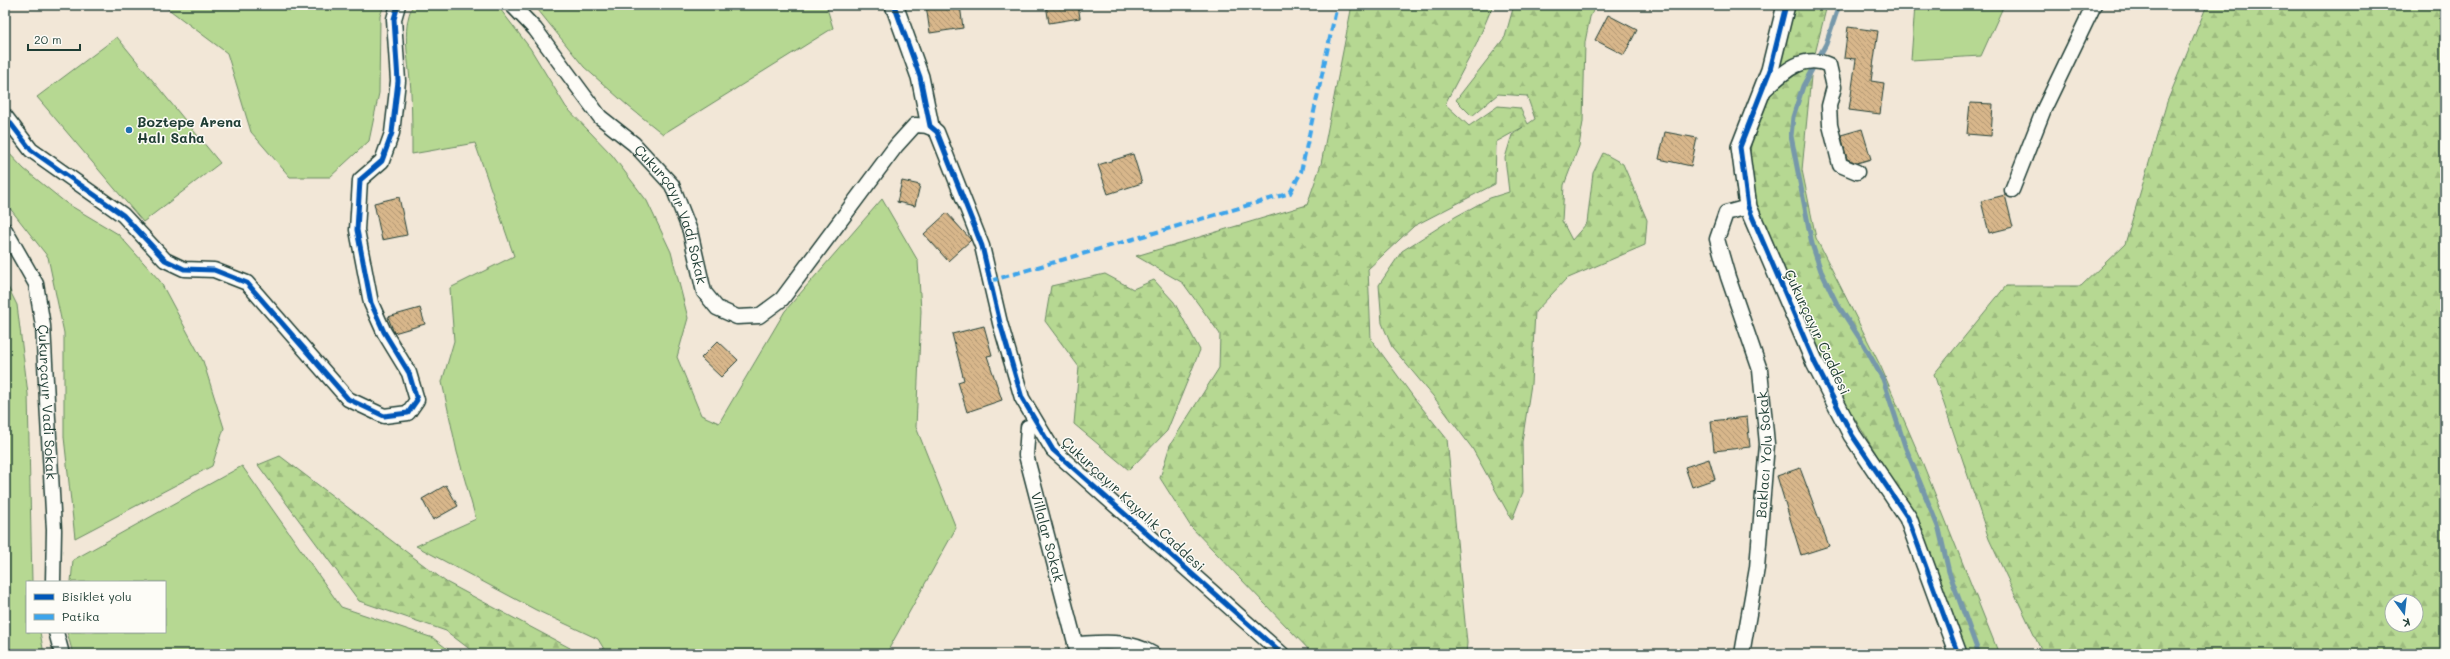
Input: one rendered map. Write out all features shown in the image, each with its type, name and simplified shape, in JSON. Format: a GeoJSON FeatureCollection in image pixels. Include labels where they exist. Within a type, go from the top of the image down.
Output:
{"type":"FeatureCollection","features":[{"type":"Feature","properties":{"kind":"street"},"geometry":{"type":"LineString","coordinates":[[5,116],[31,150],[123,215],[165,260],[184,269],[214,270],[247,283],[348,399],[384,416],[408,413],[417,400],[409,373],[384,332],[371,303],[357,230],[360,180],[382,161],[392,133],[398,81],[394,19],[398,5]]}},
{"type":"Feature","properties":{"kind":"street","name":"Çukurçayır Vadi Sokak"},"geometry":{"type":"LineString","coordinates":[[512,5],[535,29],[600,117],[634,144],[672,185],[690,231],[704,292],[717,308],[737,317],[759,316],[782,299],[896,146],[915,125],[930,126]]}},
{"type":"Feature","properties":{"kind":"street","name":"Çukurçayır Kayalık Caddesi"},"geometry":{"type":"LineString","coordinates":[[894,5],[920,77],[930,126],[937,132],[982,246],[1000,322],[1022,398],[1037,425],[1053,450],[1282,654]]}},
{"type":"Feature","properties":{"kind":"street","name":"Çukurçayır Caddesi"},"geometry":{"type":"LineString","coordinates":[[1786,5],[1770,70],[1740,146],[1748,207],[1822,376],[1852,435],[1908,518],[1958,654]]}},
{"type":"Feature","properties":{"kind":"street"},"geometry":{"type":"LineString","coordinates":[[2012,190],[2044,109],[2094,5]]}},
{"type":"Feature","properties":{"kind":"street"},"geometry":{"type":"LineString","coordinates":[[1761,93],[1787,70],[1803,61],[1820,61],[1829,64],[1834,87],[1829,106],[1833,142],[1840,165],[1858,172]]}},
{"type":"Feature","properties":{"kind":"street","name":"Baklacı Yolu Sokak"},"geometry":{"type":"LineString","coordinates":[[1742,654],[1757,568],[1766,444],[1760,370],[1728,277],[1717,239],[1726,213],[1748,207]]}},
{"type":"Feature","properties":{"kind":"street","name":"Çukurçayır Vadi Sokak"},"geometry":{"type":"LineString","coordinates":[[5,230],[36,284],[43,326],[54,530],[53,581]]}},
{"type":"Feature","properties":{"kind":"street","name":"Villalar Sokak"},"geometry":{"type":"LineString","coordinates":[[1037,425],[1028,427],[1026,455],[1076,649]]}},
{"type":"Feature","properties":{"kind":"street"},"geometry":{"type":"LineString","coordinates":[[56,633],[62,654]]}},
{"type":"Feature","properties":{"kind":"street"},"geometry":{"type":"LineString","coordinates":[[1076,649],[1117,642],[1141,648],[1153,654]]}},
{"type":"Feature","properties":{"kind":"green space"},"geometry":{"type":"Polygon","coordinates":[[[163,5],[384,5],[380,16],[379,93],[369,141],[330,177],[290,177],[251,132],[227,53],[163,5]]]}},
{"type":"Feature","properties":{"kind":"green space"},"geometry":{"type":"Polygon","coordinates":[[[413,5],[497,5],[530,48],[566,107],[612,155],[647,201],[671,252],[688,318],[677,357],[701,415],[719,423],[785,311],[882,199],[918,261],[921,311],[916,427],[956,528],[886,654],[607,654],[598,639],[536,610],[416,546],[476,519],[457,452],[442,382],[454,341],[450,288],[514,256],[475,143],[412,154],[411,93],[406,36],[409,15],[413,5]]]}},
{"type":"Feature","properties":{"kind":"green space"},"geometry":{"type":"Polygon","coordinates":[[[534,5],[826,5],[833,28],[663,134],[628,106],[584,67],[534,5]]]}},
{"type":"Feature","properties":{"kind":"green space"},"geometry":{"type":"Polygon","coordinates":[[[1352,5],[1493,5],[1476,45],[1445,104],[1469,126],[1498,106],[1520,108],[1528,124],[1535,119],[1527,96],[1498,94],[1472,116],[1456,100],[1505,37],[1514,5],[1596,5],[1590,17],[1585,42],[1583,122],[1579,146],[1564,185],[1562,221],[1572,240],[1587,223],[1593,173],[1603,153],[1623,164],[1647,220],[1645,245],[1566,279],[1535,312],[1531,384],[1522,442],[1523,492],[1512,520],[1472,448],[1433,396],[1392,347],[1382,323],[1379,285],[1402,251],[1455,217],[1490,198],[1509,192],[1505,158],[1512,135],[1523,127],[1496,142],[1495,184],[1414,226],[1368,269],[1371,339],[1414,398],[1447,439],[1467,643],[1466,654],[1313,654],[1191,527],[1160,478],[1170,445],[1219,368],[1220,334],[1183,283],[1136,256],[1307,205],[1321,164],[1352,5]]]}},
{"type":"Feature","properties":{"kind":"green space"},"geometry":{"type":"Polygon","coordinates":[[[1792,5],[1827,5],[1812,66],[1802,170],[1816,238],[1881,367],[1923,464],[1999,654],[1967,654],[1920,525],[1831,380],[1754,200],[1749,163],[1752,136],[1792,5]]]}},
{"type":"Feature","properties":{"kind":"green space"},"geometry":{"type":"Polygon","coordinates":[[[1915,5],[2004,5],[1981,56],[1911,60],[1915,5]]]}},
{"type":"Feature","properties":{"kind":"green space"},"geometry":{"type":"Polygon","coordinates":[[[2207,5],[2445,5],[2445,654],[2043,654],[1989,539],[1934,374],[2006,286],[2081,286],[2125,244],[2167,102],[2207,5]]]}},
{"type":"Feature","properties":{"kind":"green space","name":"Boztepe Arena Halı Saha"},"geometry":{"type":"Polygon","coordinates":[[[117,37],[220,163],[143,222],[37,97],[117,37]]]}},
{"type":"Feature","properties":{"kind":"green space"},"geometry":{"type":"Polygon","coordinates":[[[5,149],[24,169],[66,203],[118,234],[160,281],[203,361],[224,428],[212,466],[75,538],[64,437],[64,333],[48,257],[5,202],[5,149]]]}},
{"type":"Feature","properties":{"kind":"green space"},"geometry":{"type":"Polygon","coordinates":[[[1105,274],[1133,289],[1154,280],[1174,302],[1200,350],[1167,431],[1129,470],[1074,424],[1079,367],[1045,321],[1051,286],[1105,274]]]}},
{"type":"Feature","properties":{"kind":"green space"},"geometry":{"type":"Polygon","coordinates":[[[5,281],[17,305],[28,394],[32,581],[26,581],[26,633],[40,633],[44,654],[5,654],[5,281]]]}},
{"type":"Feature","properties":{"kind":"green space"},"geometry":{"type":"Polygon","coordinates":[[[280,456],[446,582],[570,648],[576,654],[476,654],[446,631],[359,601],[258,465],[280,456]]]}},
{"type":"Feature","properties":{"kind":"green space"},"geometry":{"type":"Polygon","coordinates":[[[242,466],[341,607],[433,638],[454,654],[73,654],[67,633],[166,633],[166,581],[71,581],[73,560],[242,466]]]}},
{"type":"Feature","properties":{"kind":"building"},"geometry":{"type":"Polygon","coordinates":[[[926,5],[960,5],[963,28],[930,33],[926,5]]]}},
{"type":"Feature","properties":{"kind":"building"},"geometry":{"type":"Polygon","coordinates":[[[1046,5],[1078,5],[1080,18],[1049,23],[1046,5]]]}},
{"type":"Feature","properties":{"kind":"building"},"geometry":{"type":"Polygon","coordinates":[[[1608,15],[1637,30],[1624,55],[1595,40],[1608,15]]]}},
{"type":"Feature","properties":{"kind":"building"},"geometry":{"type":"Polygon","coordinates":[[[1848,27],[1878,31],[1871,81],[1884,83],[1880,114],[1849,110],[1856,59],[1844,58],[1848,27]]]}},
{"type":"Feature","properties":{"kind":"building"},"geometry":{"type":"Polygon","coordinates":[[[1970,103],[1993,104],[1991,136],[1967,134],[1970,103]]]}},
{"type":"Feature","properties":{"kind":"building"},"geometry":{"type":"Polygon","coordinates":[[[1862,129],[1871,159],[1857,163],[1847,159],[1841,135],[1862,129]]]}},
{"type":"Feature","properties":{"kind":"building"},"geometry":{"type":"Polygon","coordinates":[[[1665,132],[1697,138],[1691,166],[1659,159],[1665,132]]]}},
{"type":"Feature","properties":{"kind":"building"},"geometry":{"type":"Polygon","coordinates":[[[1133,154],[1142,183],[1108,194],[1098,165],[1133,154]]]}},
{"type":"Feature","properties":{"kind":"building"},"geometry":{"type":"Polygon","coordinates":[[[902,181],[920,185],[915,206],[897,202],[902,181]]]}},
{"type":"Feature","properties":{"kind":"building"},"geometry":{"type":"Polygon","coordinates":[[[2005,195],[2013,227],[1989,233],[1981,201],[2005,195]]]}},
{"type":"Feature","properties":{"kind":"building"},"geometry":{"type":"Polygon","coordinates":[[[399,197],[407,235],[382,240],[374,203],[399,197]]]}},
{"type":"Feature","properties":{"kind":"building"},"geometry":{"type":"Polygon","coordinates":[[[947,213],[971,240],[948,261],[924,234],[947,213]]]}},
{"type":"Feature","properties":{"kind":"building"},"geometry":{"type":"Polygon","coordinates":[[[420,308],[425,324],[394,333],[388,317],[420,308]]]}},
{"type":"Feature","properties":{"kind":"building"},"geometry":{"type":"Polygon","coordinates":[[[984,326],[992,355],[987,356],[1002,400],[967,412],[958,382],[964,380],[952,334],[984,326]]]}},
{"type":"Feature","properties":{"kind":"building"},"geometry":{"type":"Polygon","coordinates":[[[718,341],[738,360],[721,377],[701,358],[718,341]]]}},
{"type":"Feature","properties":{"kind":"building"},"geometry":{"type":"Polygon","coordinates":[[[1747,417],[1750,447],[1714,451],[1711,421],[1747,417]]]}},
{"type":"Feature","properties":{"kind":"building"},"geometry":{"type":"Polygon","coordinates":[[[1709,459],[1715,479],[1692,487],[1685,467],[1709,459]]]}},
{"type":"Feature","properties":{"kind":"building"},"geometry":{"type":"Polygon","coordinates":[[[1800,468],[1829,546],[1801,555],[1777,476],[1800,468]]]}},
{"type":"Feature","properties":{"kind":"building"},"geometry":{"type":"Polygon","coordinates":[[[446,485],[458,506],[433,520],[422,499],[446,485]]]}},
{"type":"Feature","properties":{"kind":"waterway"},"geometry":{"type":"LineString","coordinates":[[1839,5],[1826,44],[1803,86],[1793,117],[1791,136],[1812,244],[1821,271],[1836,302],[1864,345],[1883,379],[1905,446],[1939,529],[1949,572],[1979,654]]}},
{"type":"Feature","properties":{"kind":"marked path"},"geometry":{"type":"LineString","coordinates":[[990,281],[1290,193],[1301,172],[1337,5]]}},
{"type":"Feature","properties":{"kind":"cycle path"},"geometry":{"type":"LineString","coordinates":[[5,116],[31,150],[123,215],[165,260],[184,269],[214,270],[247,283],[348,399],[384,416],[408,413],[417,400],[409,373],[384,332],[371,303],[357,230],[360,180],[382,161],[392,133],[398,81],[394,19],[398,5]]}},
{"type":"Feature","properties":{"kind":"cycle path"},"geometry":{"type":"LineString","coordinates":[[894,5],[920,77],[930,126],[937,132],[982,246],[1000,323],[1022,398],[1053,450],[1282,654]]}},
{"type":"Feature","properties":{"kind":"cycle path"},"geometry":{"type":"LineString","coordinates":[[1786,5],[1770,70],[1740,147],[1748,207],[1815,363],[1852,435],[1908,518],[1958,654]]}},
{"type":"Feature","properties":{"kind":"place","name":"Boztepe Arena Halı Saha"},"geometry":{"type":"Point","coordinates":[129,130]}}]}
